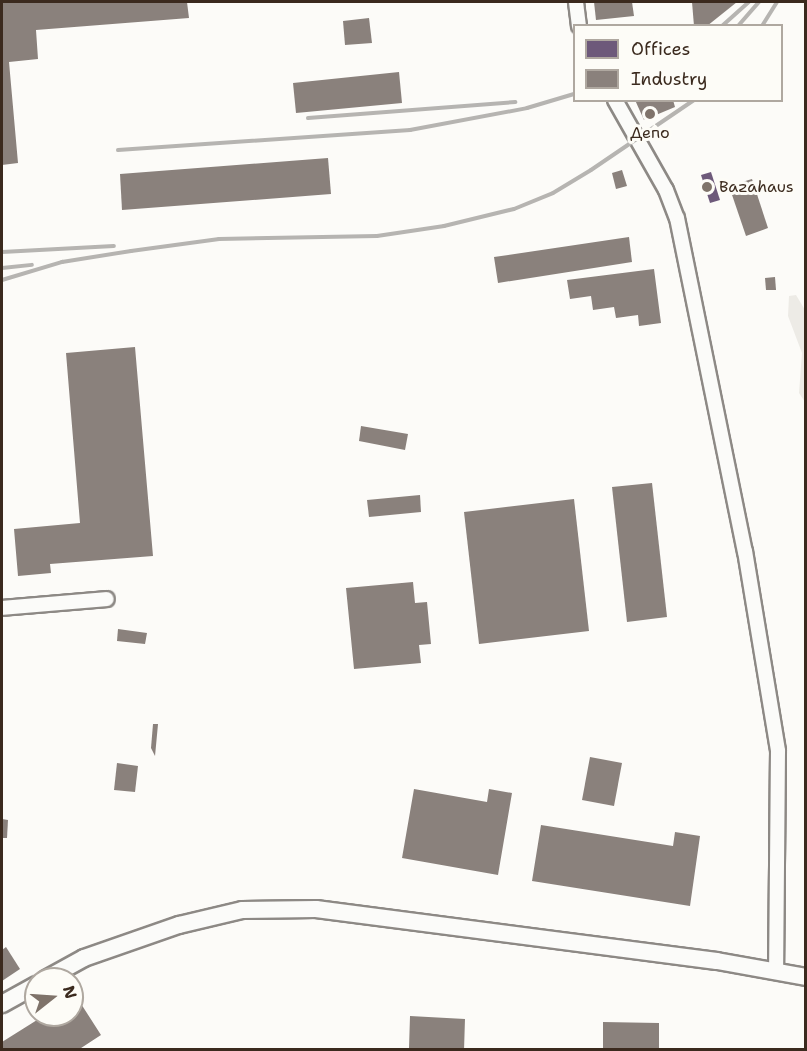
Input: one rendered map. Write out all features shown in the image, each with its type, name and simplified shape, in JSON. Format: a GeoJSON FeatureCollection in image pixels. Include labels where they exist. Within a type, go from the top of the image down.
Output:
{"type":"FeatureCollection","features":[{"type":"Feature","properties":{"kind":"street"},"geometry":{"type":"LineString","coordinates":[[576,2],[579,24]]}},
{"type":"Feature","properties":{"kind":"street"},"geometry":{"type":"LineString","coordinates":[[616,102],[666,190],[677,218],[747,561],[778,751],[776,970]]}},
{"type":"Feature","properties":{"kind":"street"},"geometry":{"type":"LineString","coordinates":[[2,608],[107,599]]}},
{"type":"Feature","properties":{"kind":"street"},"geometry":{"type":"LineString","coordinates":[[72,967],[130,940],[252,910],[316,909],[776,970],[806,977]]}},
{"type":"Feature","properties":{"kind":"street"},"geometry":{"type":"LineString","coordinates":[[2,1004],[24,992]]}},
{"type":"Feature","properties":{"kind":"shaded area"},"geometry":{"type":"Polygon","coordinates":[[[796,295],[805,310],[805,402],[799,393],[802,353],[788,316],[789,296],[796,295]]]}},
{"type":"Feature","properties":{"kind":"building: Offices"},"geometry":{"type":"Polygon","coordinates":[[[711,172],[720,200],[710,203],[701,175],[711,172]]]}},
{"type":"Feature","properties":{"kind":"building: Industry"},"geometry":{"type":"Polygon","coordinates":[[[2,2],[187,2],[189,18],[36,30],[38,59],[9,62],[18,163],[2,165],[2,2]]]}},
{"type":"Feature","properties":{"kind":"building: Industry"},"geometry":{"type":"Polygon","coordinates":[[[594,2],[632,2],[634,16],[596,20],[594,2]]]}},
{"type":"Feature","properties":{"kind":"building: Industry"},"geometry":{"type":"Polygon","coordinates":[[[692,2],[737,2],[710,24],[694,24],[692,2]]]}},
{"type":"Feature","properties":{"kind":"building: Industry"},"geometry":{"type":"Polygon","coordinates":[[[369,18],[372,43],[345,45],[343,21],[369,18]]]}},
{"type":"Feature","properties":{"kind":"building: Industry"},"geometry":{"type":"Polygon","coordinates":[[[399,72],[402,103],[296,113],[293,83],[399,72]]]}},
{"type":"Feature","properties":{"kind":"building: Industry","name":"Депо"},"geometry":{"type":"Polygon","coordinates":[[[636,102],[674,102],[675,107],[644,120],[636,102]]]}},
{"type":"Feature","properties":{"kind":"building: Industry"},"geometry":{"type":"Polygon","coordinates":[[[328,158],[331,194],[122,210],[120,174],[328,158]]]}},
{"type":"Feature","properties":{"kind":"building: Industry"},"geometry":{"type":"Polygon","coordinates":[[[622,170],[627,186],[616,189],[612,173],[622,170]]]}},
{"type":"Feature","properties":{"kind":"building: Industry"},"geometry":{"type":"Polygon","coordinates":[[[752,179],[768,228],[746,236],[729,186],[752,179]]]}},
{"type":"Feature","properties":{"kind":"building: Industry"},"geometry":{"type":"Polygon","coordinates":[[[629,237],[632,262],[498,283],[494,257],[629,237]]]}},
{"type":"Feature","properties":{"kind":"building: Industry"},"geometry":{"type":"Polygon","coordinates":[[[654,269],[661,323],[639,326],[638,315],[616,318],[614,307],[593,310],[591,296],[570,299],[567,280],[654,269]]]}},
{"type":"Feature","properties":{"kind":"building: Industry"},"geometry":{"type":"Polygon","coordinates":[[[775,277],[776,290],[766,290],[765,278],[775,277]]]}},
{"type":"Feature","properties":{"kind":"building: Industry"},"geometry":{"type":"Polygon","coordinates":[[[135,347],[153,556],[50,564],[51,573],[18,576],[14,529],[80,523],[66,353],[135,347]]]}},
{"type":"Feature","properties":{"kind":"building: Industry"},"geometry":{"type":"Polygon","coordinates":[[[361,426],[408,434],[405,450],[359,441],[361,426]]]}},
{"type":"Feature","properties":{"kind":"building: Industry"},"geometry":{"type":"Polygon","coordinates":[[[652,483],[667,617],[627,622],[612,487],[652,483]]]}},
{"type":"Feature","properties":{"kind":"building: Industry"},"geometry":{"type":"Polygon","coordinates":[[[420,495],[421,512],[369,517],[367,500],[420,495]]]}},
{"type":"Feature","properties":{"kind":"building: Industry"},"geometry":{"type":"Polygon","coordinates":[[[574,499],[589,631],[479,644],[464,512],[574,499]]]}},
{"type":"Feature","properties":{"kind":"building: Industry"},"geometry":{"type":"Polygon","coordinates":[[[413,582],[415,603],[427,602],[431,644],[419,645],[421,663],[354,669],[346,588],[413,582]]]}},
{"type":"Feature","properties":{"kind":"building: Industry"},"geometry":{"type":"Polygon","coordinates":[[[118,629],[147,633],[145,644],[117,641],[118,629]]]}},
{"type":"Feature","properties":{"kind":"building: Industry"},"geometry":{"type":"Polygon","coordinates":[[[153,724],[158,724],[155,756],[151,748],[153,724]]]}},
{"type":"Feature","properties":{"kind":"building: Industry"},"geometry":{"type":"Polygon","coordinates":[[[590,757],[622,763],[614,806],[582,800],[590,757]]]}},
{"type":"Feature","properties":{"kind":"building: Industry"},"geometry":{"type":"Polygon","coordinates":[[[117,763],[138,766],[135,792],[114,790],[117,763]]]}},
{"type":"Feature","properties":{"kind":"building: Industry"},"geometry":{"type":"Polygon","coordinates":[[[414,789],[487,802],[489,789],[512,793],[498,875],[402,858],[414,789]]]}},
{"type":"Feature","properties":{"kind":"building: Industry"},"geometry":{"type":"Polygon","coordinates":[[[2,819],[8,820],[7,838],[2,838],[2,819]]]}},
{"type":"Feature","properties":{"kind":"building: Industry"},"geometry":{"type":"Polygon","coordinates":[[[541,825],[673,846],[675,832],[700,836],[690,906],[532,881],[541,825]]]}},
{"type":"Feature","properties":{"kind":"building: Industry"},"geometry":{"type":"Polygon","coordinates":[[[6,947],[20,969],[2,981],[2,950],[6,947]]]}},
{"type":"Feature","properties":{"kind":"building: Industry"},"geometry":{"type":"Polygon","coordinates":[[[84,1008],[101,1035],[78,1050],[2,1050],[2,1042],[26,1027],[84,1027],[84,1008]]]}},
{"type":"Feature","properties":{"kind":"building: Industry"},"geometry":{"type":"Polygon","coordinates":[[[410,1016],[465,1019],[464,1050],[409,1048],[410,1016]]]}},
{"type":"Feature","properties":{"kind":"building: Industry"},"geometry":{"type":"Polygon","coordinates":[[[603,1022],[659,1023],[659,1050],[603,1050],[603,1022]]]}},
{"type":"Feature","properties":{"kind":"railway"},"geometry":{"type":"LineString","coordinates":[[724,24],[749,2]]}},
{"type":"Feature","properties":{"kind":"railway"},"geometry":{"type":"LineString","coordinates":[[740,24],[759,2]]}},
{"type":"Feature","properties":{"kind":"railway"},"geometry":{"type":"LineString","coordinates":[[763,24],[777,2]]}},
{"type":"Feature","properties":{"kind":"railway"},"geometry":{"type":"LineString","coordinates":[[118,150],[410,130],[527,108],[573,94]]}},
{"type":"Feature","properties":{"kind":"railway"},"geometry":{"type":"LineString","coordinates":[[308,118],[515,102]]}},
{"type":"Feature","properties":{"kind":"railway"},"geometry":{"type":"LineString","coordinates":[[2,280],[62,262],[131,251],[219,239],[377,236],[444,226],[514,209],[553,193],[691,102]]}},
{"type":"Feature","properties":{"kind":"railway"},"geometry":{"type":"LineString","coordinates":[[2,252],[114,246]]}},
{"type":"Feature","properties":{"kind":"railway"},"geometry":{"type":"LineString","coordinates":[[2,268],[32,265]]}},
{"type":"Feature","properties":{"kind":"place","name":"Депо"},"geometry":{"type":"Point","coordinates":[650,114]}},
{"type":"Feature","properties":{"kind":"place","name":"Bazahaus"},"geometry":{"type":"Point","coordinates":[707,187]}}]}
